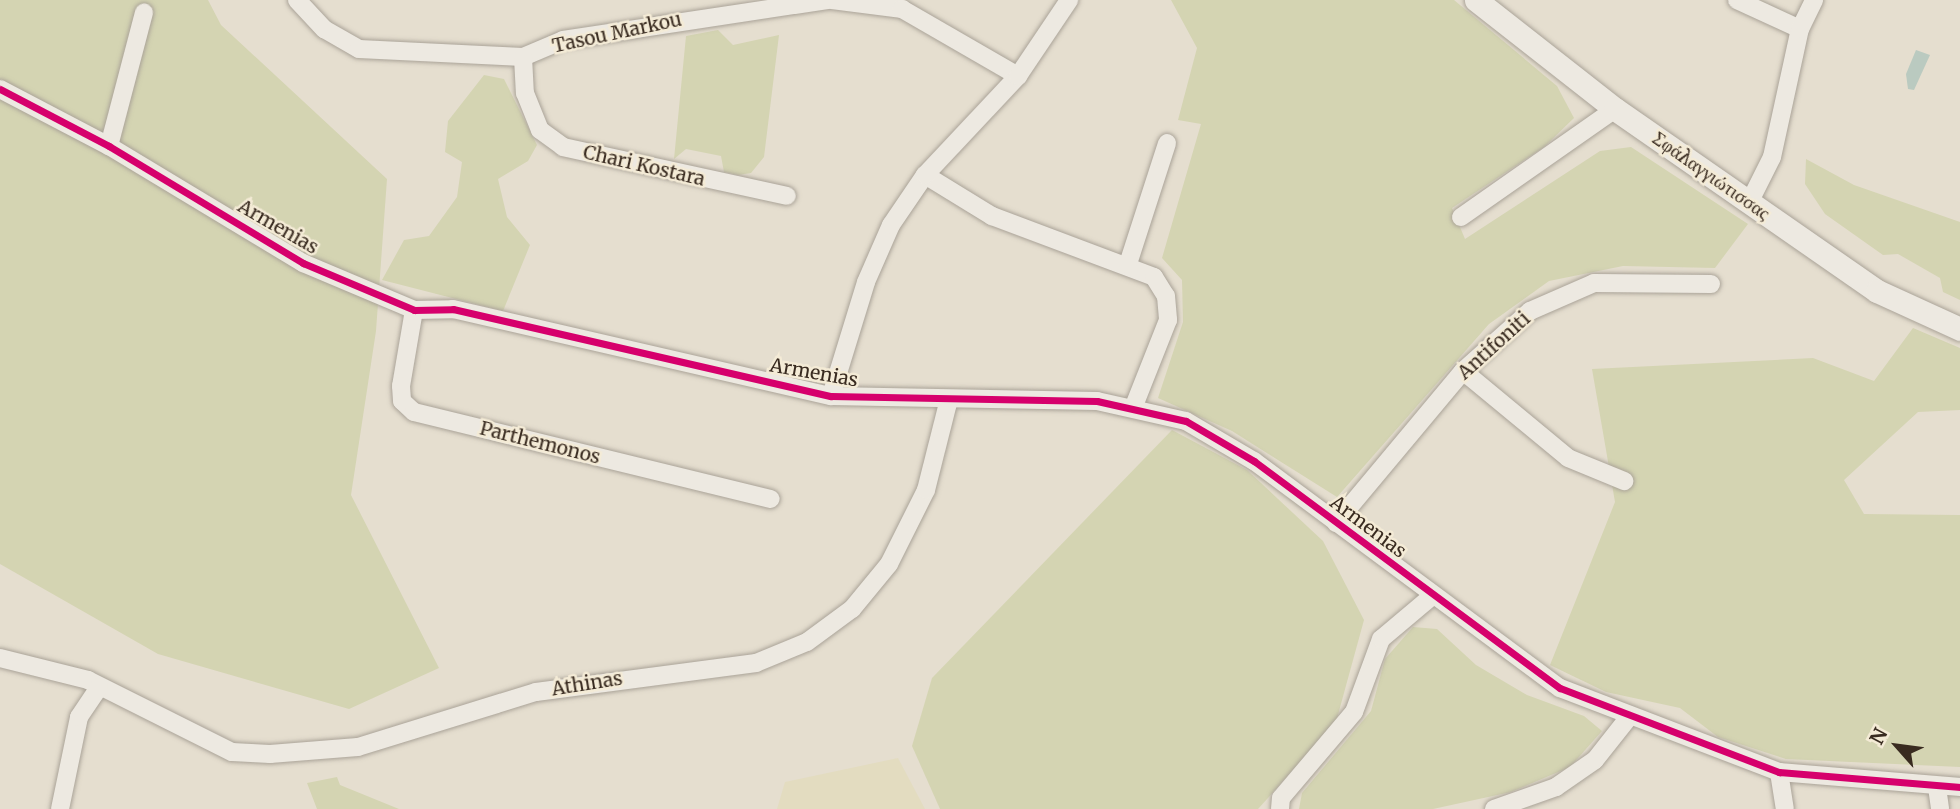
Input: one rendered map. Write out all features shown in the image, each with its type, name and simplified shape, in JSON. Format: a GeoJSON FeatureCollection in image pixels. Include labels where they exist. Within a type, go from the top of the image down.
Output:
{"type":"FeatureCollection","features":[{"type":"Feature","properties":{"kind":"street","name":"Tasou Markou"},"geometry":{"type":"LineString","coordinates":[[297,0],[324,29],[359,49],[523,57],[563,40],[831,0],[903,4],[1018,76]]}},
{"type":"Feature","properties":{"kind":"street"},"geometry":{"type":"LineString","coordinates":[[831,396],[866,282],[891,225],[925,175],[1018,76],[1069,0]]}},
{"type":"Feature","properties":{"kind":"street"},"geometry":{"type":"LineString","coordinates":[[1737,0],[1800,29]]}},
{"type":"Feature","properties":{"kind":"street"},"geometry":{"type":"LineString","coordinates":[[1748,203],[1772,157],[1800,29],[1814,0]]}},
{"type":"Feature","properties":{"kind":"street","name":"Σφάλαγγιώτισσας"},"geometry":{"type":"LineString","coordinates":[[1491,5],[1615,109],[1748,203],[1877,291],[1960,329]]}},
{"type":"Feature","properties":{"kind":"street"},"geometry":{"type":"LineString","coordinates":[[109,146],[144,13]]}},
{"type":"Feature","properties":{"kind":"street","name":"Chari Kostara"},"geometry":{"type":"LineString","coordinates":[[523,57],[525,93],[540,130],[563,147],[787,196]]}},
{"type":"Feature","properties":{"kind":"street","name":"Armenias"},"geometry":{"type":"LineString","coordinates":[[0,89],[109,146],[303,263],[414,310],[453,309],[831,396],[948,403],[1134,406],[1186,421],[1254,461],[1432,596],[1560,688],[1629,717],[1779,772],[1960,787]]}},
{"type":"Feature","properties":{"kind":"street"},"geometry":{"type":"LineString","coordinates":[[1461,216],[1615,109]]}},
{"type":"Feature","properties":{"kind":"street"},"geometry":{"type":"LineString","coordinates":[[1128,264],[1167,143]]}},
{"type":"Feature","properties":{"kind":"street"},"geometry":{"type":"LineString","coordinates":[[925,175],[992,216],[1128,264],[1154,277],[1167,296],[1168,320],[1134,406]]}},
{"type":"Feature","properties":{"kind":"street","name":"Antifoniti"},"geometry":{"type":"LineString","coordinates":[[1336,523],[1463,371],[1530,311],[1594,283],[1712,284]]}},
{"type":"Feature","properties":{"kind":"street","name":"Parthemonos"},"geometry":{"type":"LineString","coordinates":[[414,310],[401,386],[402,401],[414,412],[771,499]]}},
{"type":"Feature","properties":{"kind":"street"},"geometry":{"type":"LineString","coordinates":[[1463,371],[1568,458],[1625,481]]}},
{"type":"Feature","properties":{"kind":"street","name":"Athinas"},"geometry":{"type":"LineString","coordinates":[[0,658],[54,667],[232,752],[320,754],[536,692],[756,663],[807,642],[852,609],[889,564],[926,489],[948,403]]}},
{"type":"Feature","properties":{"kind":"street"},"geometry":{"type":"LineString","coordinates":[[1280,809],[1281,799],[1354,712],[1381,639],[1432,596]]}},
{"type":"Feature","properties":{"kind":"street"},"geometry":{"type":"LineString","coordinates":[[61,809],[79,717],[99,687]]}},
{"type":"Feature","properties":{"kind":"street"},"geometry":{"type":"LineString","coordinates":[[1494,809],[1556,787],[1595,760],[1629,717]]}},
{"type":"Feature","properties":{"kind":"street"},"geometry":{"type":"LineString","coordinates":[[1779,772],[1784,809]]}},
{"type":"Feature","properties":{"kind":"street"},"geometry":{"type":"LineString","coordinates":[[1937,787],[1940,809]]}},
{"type":"Feature","properties":{"kind":"shaded area"},"geometry":{"type":"Polygon","coordinates":[[[1916,50],[1930,55],[1914,90],[1908,89],[1906,74],[1916,50]]]}},
{"type":"Feature","properties":{"kind":"shaded area"},"geometry":{"type":"Polygon","coordinates":[[[898,758],[925,809],[777,809],[785,782],[898,758]]]}},
{"type":"Feature","properties":{"kind":"green space"},"geometry":{"type":"Polygon","coordinates":[[[0,0],[208,0],[221,25],[387,179],[376,331],[351,495],[439,668],[349,709],[158,654],[0,564],[0,0]]]}},
{"type":"Feature","properties":{"kind":"green space"},"geometry":{"type":"Polygon","coordinates":[[[1171,0],[1454,0],[1557,86],[1574,118],[1544,147],[1452,208],[1465,239],[1600,151],[1631,147],[1748,224],[1715,268],[1623,266],[1549,281],[1489,324],[1337,497],[1232,431],[1158,398],[1183,322],[1182,280],[1162,258],[1201,124],[1178,120],[1197,48],[1171,0]]]}},
{"type":"Feature","properties":{"kind":"green space"},"geometry":{"type":"Polygon","coordinates":[[[718,30],[733,45],[779,35],[764,157],[751,173],[738,175],[724,172],[721,156],[686,149],[674,159],[686,36],[718,30]]]}},
{"type":"Feature","properties":{"kind":"green space"},"geometry":{"type":"Polygon","coordinates":[[[484,75],[504,79],[537,145],[528,161],[498,179],[507,217],[530,245],[503,311],[382,280],[404,240],[429,236],[457,197],[462,162],[445,152],[448,121],[484,75]]]}},
{"type":"Feature","properties":{"kind":"green space"},"geometry":{"type":"Polygon","coordinates":[[[1806,159],[1854,185],[1960,222],[1960,300],[1943,292],[1940,278],[1898,254],[1883,255],[1825,214],[1805,184],[1806,159]]]}},
{"type":"Feature","properties":{"kind":"green space"},"geometry":{"type":"Polygon","coordinates":[[[1913,328],[1960,348],[1960,410],[1918,412],[1844,480],[1864,514],[1960,515],[1960,767],[1786,759],[1718,737],[1680,708],[1606,692],[1550,665],[1615,502],[1592,369],[1813,358],[1874,381],[1913,328]]]}},
{"type":"Feature","properties":{"kind":"green space"},"geometry":{"type":"Polygon","coordinates":[[[1172,430],[1247,470],[1323,541],[1364,620],[1336,722],[1258,809],[940,809],[912,746],[932,678],[1172,430]]]}},
{"type":"Feature","properties":{"kind":"green space"},"geometry":{"type":"Polygon","coordinates":[[[1413,627],[1437,629],[1476,665],[1527,695],[1584,716],[1602,731],[1570,767],[1511,792],[1433,809],[1299,809],[1302,793],[1371,711],[1385,659],[1413,627]]]}},
{"type":"Feature","properties":{"kind":"green space"},"geometry":{"type":"Polygon","coordinates":[[[337,777],[340,785],[399,809],[317,809],[307,783],[337,777]]]}},
{"type":"Feature","properties":{"kind":"cycle path"},"geometry":{"type":"LineString","coordinates":[[0,89],[109,146],[303,263],[414,310],[453,309],[831,396],[1097,401],[1186,421],[1254,461],[1560,688],[1779,772],[1960,787]]}}]}
